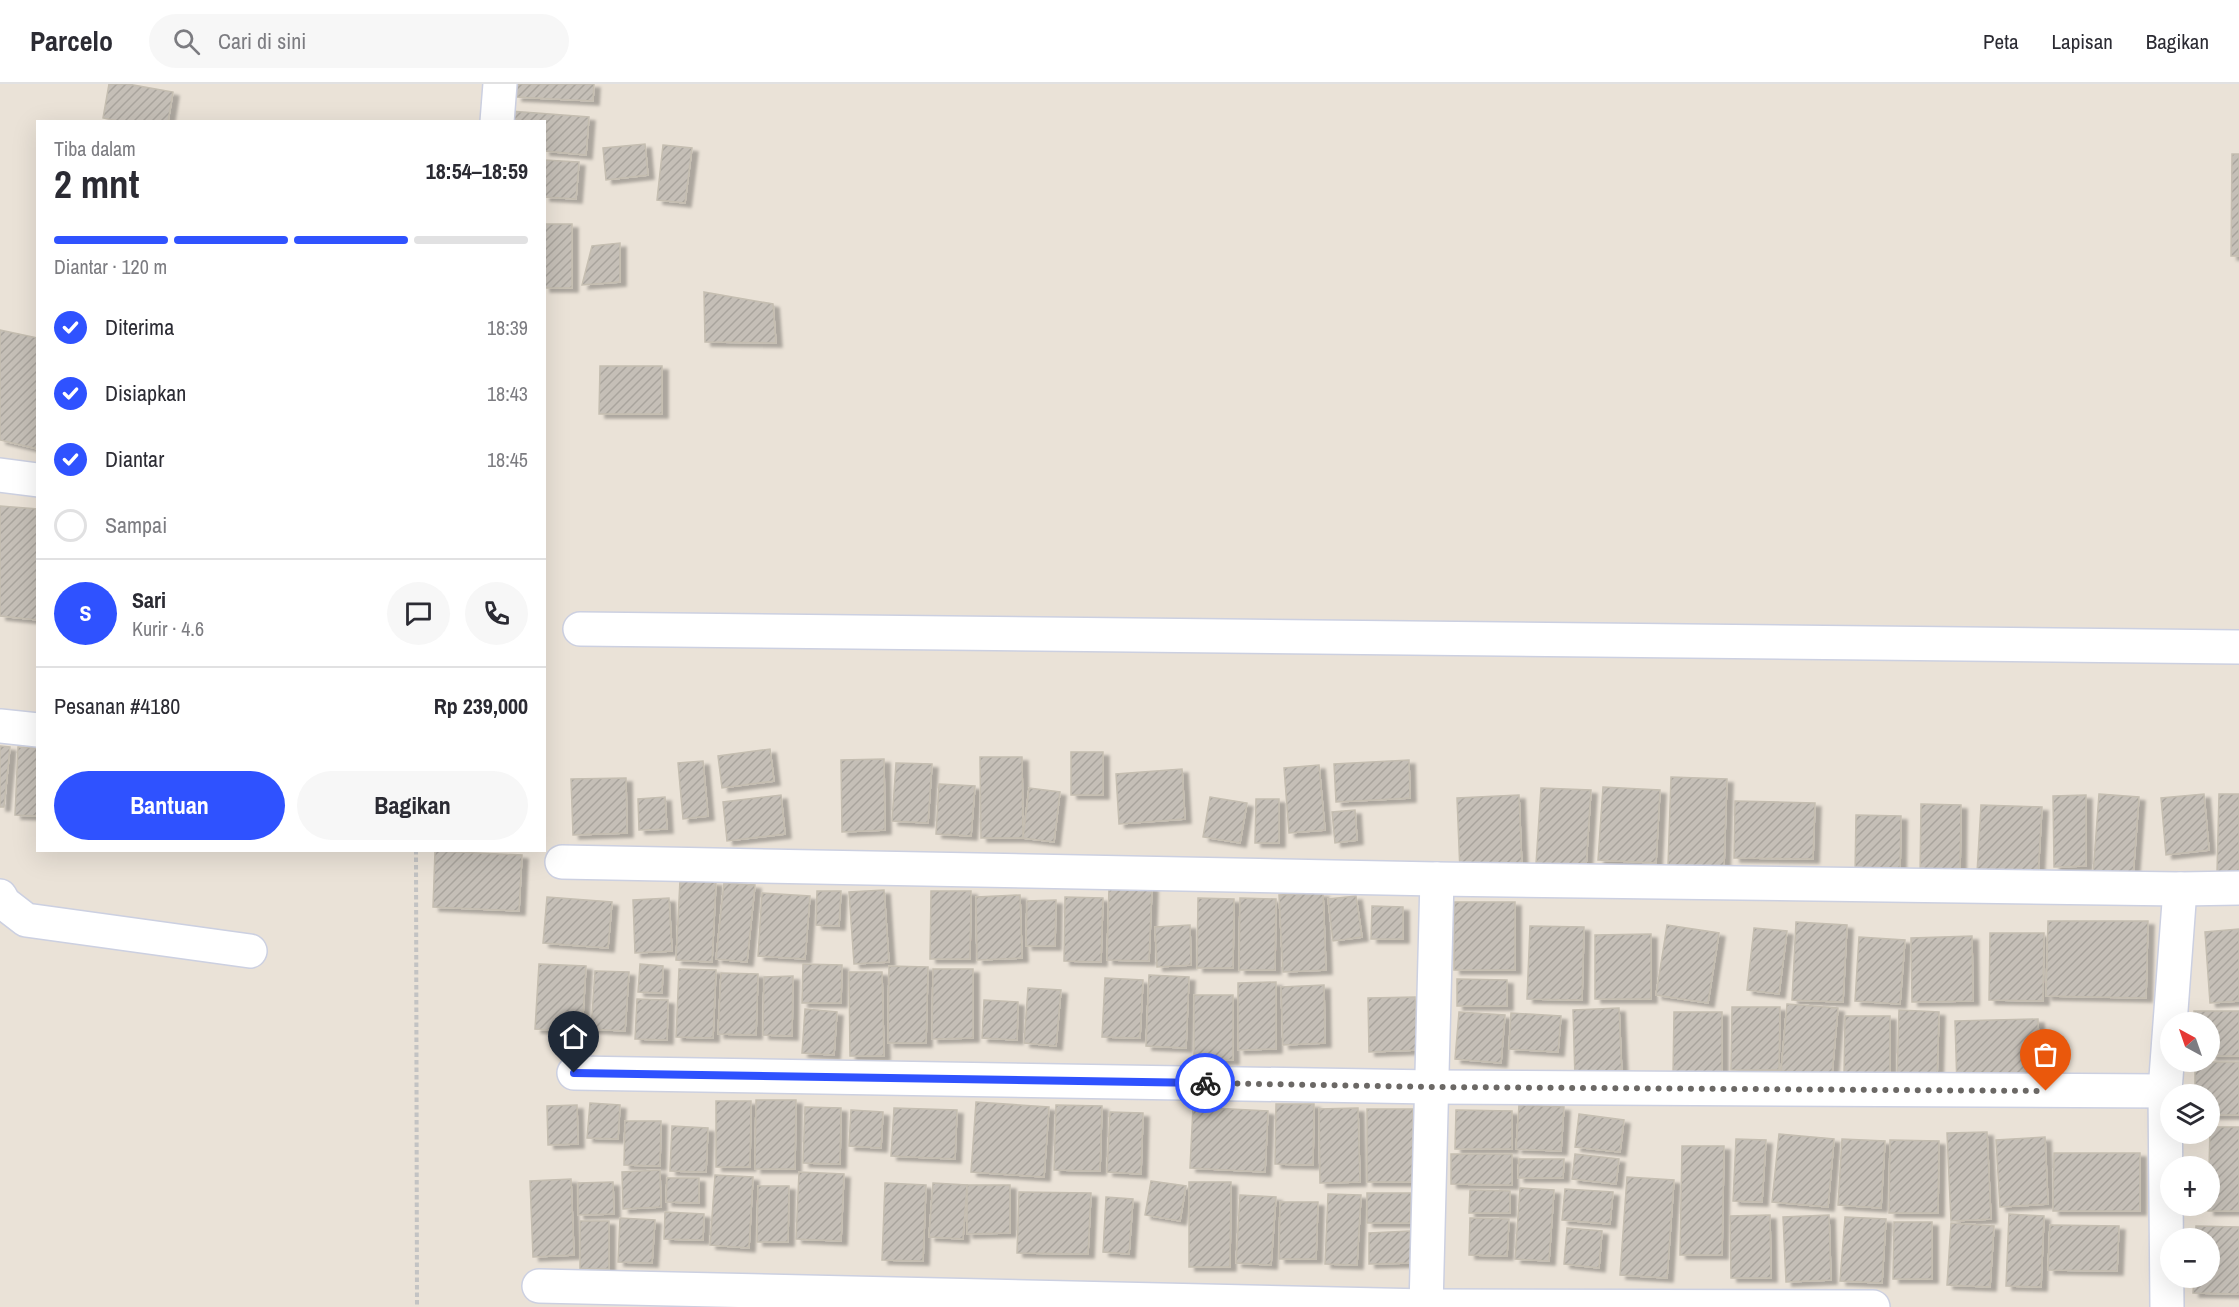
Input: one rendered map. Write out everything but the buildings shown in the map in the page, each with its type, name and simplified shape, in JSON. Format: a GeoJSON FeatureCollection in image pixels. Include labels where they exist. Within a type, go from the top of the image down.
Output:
{"type":"FeatureCollection","features":[{"type":"Feature","properties":{"kind":"street"},"geometry":{"type":"LineString","coordinates":[[497,120],[500,84]]}},
{"type":"Feature","properties":{"kind":"street"},"geometry":{"type":"LineString","coordinates":[[0,475],[36,480]]}},
{"type":"Feature","properties":{"kind":"street"},"geometry":{"type":"LineString","coordinates":[[580,629],[2239,647]]}},
{"type":"Feature","properties":{"kind":"street"},"geometry":{"type":"LineString","coordinates":[[0,726],[36,730]]}},
{"type":"Feature","properties":{"kind":"street"},"geometry":{"type":"LineString","coordinates":[[562,862],[1437,879],[2239,888]]}},
{"type":"Feature","properties":{"kind":"street"},"geometry":{"type":"LineString","coordinates":[[1426,1306],[1437,879]]}},
{"type":"Feature","properties":{"kind":"street"},"geometry":{"type":"LineString","coordinates":[[2165,1084],[2180,889]]}},
{"type":"Feature","properties":{"kind":"street"},"geometry":{"type":"LineString","coordinates":[[0,896],[4,903],[26,920],[250,951]]}},
{"type":"Feature","properties":{"kind":"street"},"geometry":{"type":"LineString","coordinates":[[574,1073],[1432,1087],[2160,1091]]}},
{"type":"Feature","properties":{"kind":"street"},"geometry":{"type":"LineString","coordinates":[[2164,1144],[2166,1307]]}},
{"type":"Feature","properties":{"kind":"street"},"geometry":{"type":"LineString","coordinates":[[539,1286],[744,1299],[1426,1306],[1874,1307]]}},
{"type":"Feature","properties":{"kind":"path"},"geometry":{"type":"LineString","coordinates":[[416,852],[417,1307]]}},
{"type":"Feature","properties":{"kind":"way so far"},"geometry":{"type":"LineString","coordinates":[[1205,1083],[1432,1087],[2046,1091]]}},
{"type":"Feature","properties":{"kind":"route"},"geometry":{"type":"LineString","coordinates":[[574,1073],[1205,1083]]}}]}
